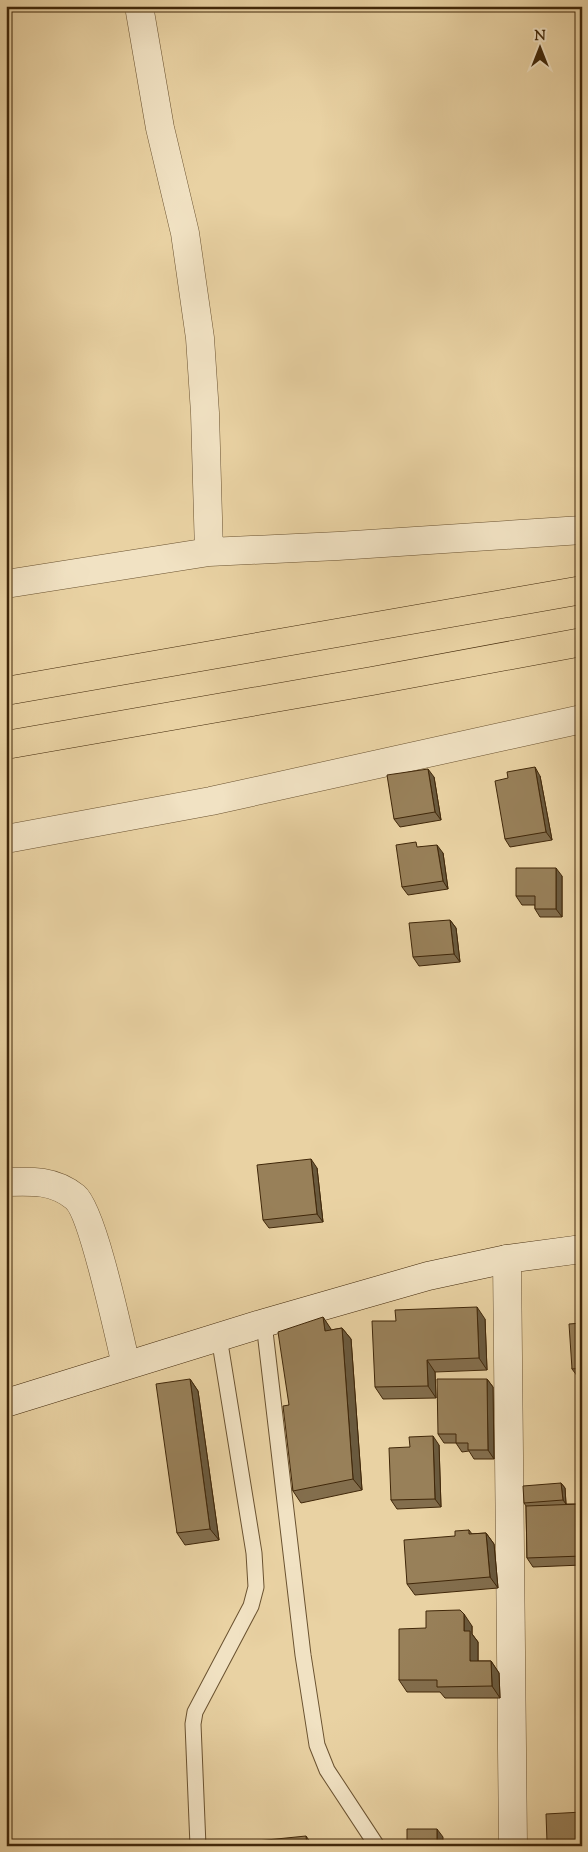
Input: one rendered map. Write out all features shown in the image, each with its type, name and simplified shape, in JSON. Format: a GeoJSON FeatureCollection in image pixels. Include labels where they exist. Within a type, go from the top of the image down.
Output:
{"type":"FeatureCollection","features":[{"type":"Feature","properties":{"kind":"highway"},"geometry":{"type":"LineString","coordinates":[[6,691],[582,590]]}},
{"type":"Feature","properties":{"kind":"highway"},"geometry":{"type":"LineString","coordinates":[[6,745],[372,682],[582,642]]}},
{"type":"Feature","properties":{"kind":"street"},"geometry":{"type":"LineString","coordinates":[[139,6],[160,128],[186,233],[200,338],[205,413],[209,552]]}},
{"type":"Feature","properties":{"kind":"street"},"geometry":{"type":"LineString","coordinates":[[6,584],[209,552],[338,546],[582,530]]}},
{"type":"Feature","properties":{"kind":"street"},"geometry":{"type":"LineString","coordinates":[[6,839],[211,801],[582,719]]}},
{"type":"Feature","properties":{"kind":"street"},"geometry":{"type":"LineString","coordinates":[[6,1182],[39,1181],[60,1188],[77,1198],[91,1227],[126,1364]]}},
{"type":"Feature","properties":{"kind":"street"},"geometry":{"type":"LineString","coordinates":[[6,1402],[126,1364],[163,1355],[264,1322],[428,1276],[507,1259],[582,1249]]}},
{"type":"Feature","properties":{"kind":"street"},"geometry":{"type":"LineString","coordinates":[[507,1259],[513,1846]]}},
{"type":"Feature","properties":{"kind":"lane"},"geometry":{"type":"LineString","coordinates":[[264,1322],[303,1656],[317,1744],[327,1770],[377,1846]]}},
{"type":"Feature","properties":{"kind":"lane"},"geometry":{"type":"LineString","coordinates":[[198,1846],[193,1724],[195,1712],[251,1606],[256,1587],[254,1553],[219,1337]]}},
{"type":"Feature","properties":{"kind":"building"},"geometry":{"type":"Polygon","coordinates":[[[535,767],[546,832],[505,839],[495,781],[508,778],[507,772],[535,767]]]}},
{"type":"Feature","properties":{"kind":"building"},"geometry":{"type":"Polygon","coordinates":[[[428,769],[435,812],[394,819],[387,775],[428,769]]]}},
{"type":"Feature","properties":{"kind":"building"},"geometry":{"type":"Polygon","coordinates":[[[416,842],[417,847],[437,845],[443,881],[402,887],[396,845],[416,842]]]}},
{"type":"Feature","properties":{"kind":"building"},"geometry":{"type":"Polygon","coordinates":[[[516,868],[556,868],[556,909],[535,909],[535,896],[516,896],[516,868]]]}},
{"type":"Feature","properties":{"kind":"building"},"geometry":{"type":"Polygon","coordinates":[[[450,920],[454,954],[413,957],[409,923],[450,920]]]}},
{"type":"Feature","properties":{"kind":"building"},"geometry":{"type":"Polygon","coordinates":[[[311,1159],[317,1214],[263,1220],[257,1165],[311,1159]]]}},
{"type":"Feature","properties":{"kind":"building"},"geometry":{"type":"Polygon","coordinates":[[[477,1307],[479,1358],[427,1360],[428,1386],[375,1387],[372,1321],[396,1321],[395,1310],[477,1307]]]}},
{"type":"Feature","properties":{"kind":"building"},"geometry":{"type":"Polygon","coordinates":[[[323,1317],[325,1331],[342,1328],[353,1479],[293,1491],[283,1406],[289,1405],[278,1332],[323,1317]]]}},
{"type":"Feature","properties":{"kind":"building"},"geometry":{"type":"Polygon","coordinates":[[[582,1323],[582,1368],[572,1369],[569,1324],[582,1323]]]}},
{"type":"Feature","properties":{"kind":"building"},"geometry":{"type":"Polygon","coordinates":[[[190,1379],[210,1529],[177,1533],[156,1384],[190,1379]]]}},
{"type":"Feature","properties":{"kind":"building"},"geometry":{"type":"Polygon","coordinates":[[[437,1379],[487,1379],[488,1450],[468,1450],[468,1443],[456,1443],[456,1434],[438,1434],[437,1379]]]}},
{"type":"Feature","properties":{"kind":"building"},"geometry":{"type":"Polygon","coordinates":[[[433,1436],[435,1499],[391,1500],[389,1448],[410,1447],[409,1437],[433,1436]]]}},
{"type":"Feature","properties":{"kind":"building"},"geometry":{"type":"Polygon","coordinates":[[[561,1483],[563,1500],[524,1503],[523,1486],[561,1483]]]}},
{"type":"Feature","properties":{"kind":"building"},"geometry":{"type":"Polygon","coordinates":[[[581,1504],[582,1556],[527,1558],[526,1506],[581,1504]]]}},
{"type":"Feature","properties":{"kind":"building"},"geometry":{"type":"Polygon","coordinates":[[[469,1530],[469,1534],[486,1533],[490,1577],[407,1584],[404,1540],[455,1536],[455,1531],[469,1530]]]}},
{"type":"Feature","properties":{"kind":"building"},"geometry":{"type":"Polygon","coordinates":[[[460,1610],[464,1614],[464,1631],[470,1631],[470,1661],[491,1661],[492,1686],[437,1687],[437,1680],[399,1680],[399,1629],[426,1628],[426,1611],[460,1610]]]}},
{"type":"Feature","properties":{"kind":"building"},"geometry":{"type":"Polygon","coordinates":[[[582,1812],[582,1841],[547,1842],[546,1814],[582,1812]]]}},
{"type":"Feature","properties":{"kind":"building"},"geometry":{"type":"Polygon","coordinates":[[[407,1829],[437,1829],[437,1846],[407,1846],[407,1829]]]}},
{"type":"Feature","properties":{"kind":"building"},"geometry":{"type":"Polygon","coordinates":[[[306,1836],[307,1846],[217,1846],[217,1845],[306,1836]]]}}]}
